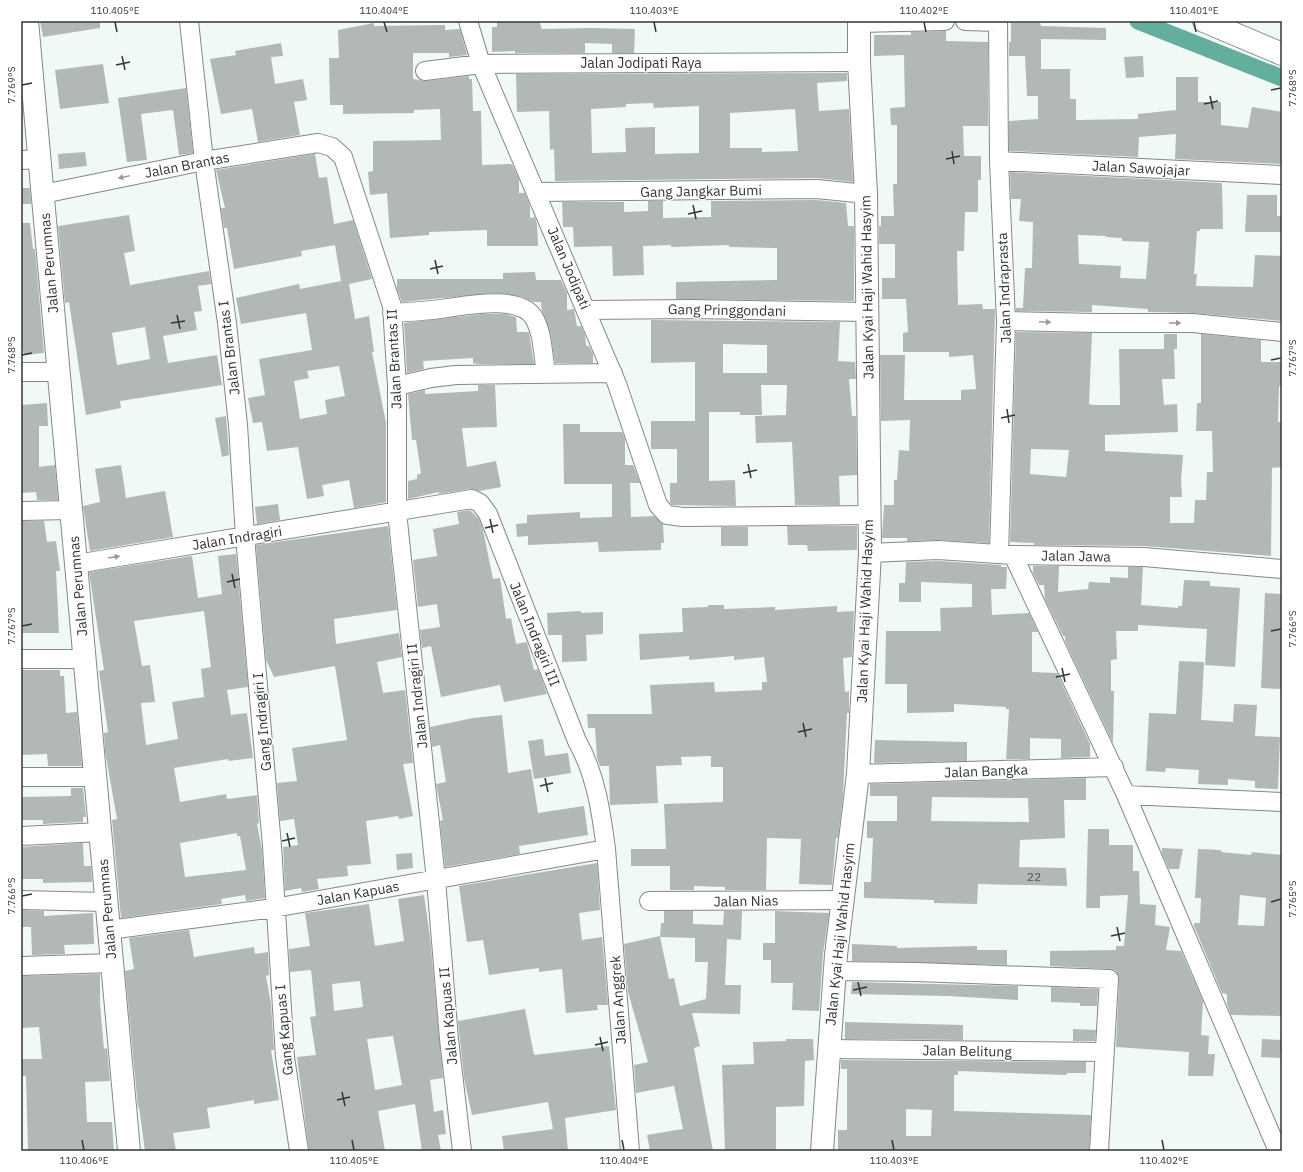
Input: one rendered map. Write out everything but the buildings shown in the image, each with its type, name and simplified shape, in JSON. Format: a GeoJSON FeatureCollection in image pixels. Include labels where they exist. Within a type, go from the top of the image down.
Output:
{"type":"FeatureCollection","features":[{"type":"Feature","properties":{"kind":"main road","name":"Jalan Perumnas"},"geometry":{"type":"LineString","coordinates":[[27,21],[30,160],[43,194],[129,1151]]}},
{"type":"Feature","properties":{"kind":"main road"},"geometry":{"type":"LineString","coordinates":[[1204,21],[1282,54]]}},
{"type":"Feature","properties":{"kind":"main road","name":"Jalan Kyai Haji Wahid Hasyim"},"geometry":{"type":"LineString","coordinates":[[822,1151],[835,971],[858,774],[870,553],[866,194],[858,62],[859,22]]}},
{"type":"Feature","properties":{"kind":"street","name":"Jalan Brantas I"},"geometry":{"type":"LineString","coordinates":[[189,21],[204,160],[227,323],[238,425],[245,537]]}},
{"type":"Feature","properties":{"kind":"street","name":"Jalan Jodipati"},"geometry":{"type":"LineString","coordinates":[[468,21],[481,64],[613,373],[658,505],[667,515],[684,517],[869,515]]}},
{"type":"Feature","properties":{"kind":"street"},"geometry":{"type":"LineString","coordinates":[[859,22],[945,21]]}},
{"type":"Feature","properties":{"kind":"street"},"geometry":{"type":"LineString","coordinates":[[965,21],[998,21]]}},
{"type":"Feature","properties":{"kind":"street","name":"Jalan Indraprasta"},"geometry":{"type":"LineString","coordinates":[[998,21],[999,161],[1006,321],[1006,555]]}},
{"type":"Feature","properties":{"kind":"street","name":"Jalan Jodipati Raya"},"geometry":{"type":"LineString","coordinates":[[425,70],[481,64],[858,62]]}},
{"type":"Feature","properties":{"kind":"street","name":"Jalan Brantas"},"geometry":{"type":"LineString","coordinates":[[43,194],[204,160],[318,143],[332,147]]}},
{"type":"Feature","properties":{"kind":"street","name":"Jalan Brantas II"},"geometry":{"type":"LineString","coordinates":[[332,147],[343,157],[392,306],[397,386],[397,512]]}},
{"type":"Feature","properties":{"kind":"street","name":"Jalan Sawojajar"},"geometry":{"type":"LineString","coordinates":[[999,161],[1282,175]]}},
{"type":"Feature","properties":{"kind":"street","name":"Gang Jangkar Bumi"},"geometry":{"type":"LineString","coordinates":[[536,192],[817,190],[866,194]]}},
{"type":"Feature","properties":{"kind":"street"},"geometry":{"type":"LineString","coordinates":[[392,313],[483,303],[516,305],[526,309],[533,317],[538,328],[546,374]]}},
{"type":"Feature","properties":{"kind":"street","name":"Gang Pringgondani"},"geometry":{"type":"LineString","coordinates":[[586,310],[691,309],[868,312]]}},
{"type":"Feature","properties":{"kind":"street"},"geometry":{"type":"LineString","coordinates":[[1006,321],[1097,324],[1193,323],[1282,332]]}},
{"type":"Feature","properties":{"kind":"street"},"geometry":{"type":"LineString","coordinates":[[21,372],[59,372]]}},
{"type":"Feature","properties":{"kind":"street"},"geometry":{"type":"LineString","coordinates":[[397,386],[431,378],[456,375],[613,373]]}},
{"type":"Feature","properties":{"kind":"street","name":"Jalan Indragiri III"},"geometry":{"type":"LineString","coordinates":[[397,512],[472,499],[480,503],[488,514],[577,741],[588,761],[601,807],[606,849]]}},
{"type":"Feature","properties":{"kind":"street"},"geometry":{"type":"LineString","coordinates":[[21,511],[71,510]]}},
{"type":"Feature","properties":{"kind":"street","name":"Jalan Indragiri"},"geometry":{"type":"LineString","coordinates":[[76,564],[397,512]]}},
{"type":"Feature","properties":{"kind":"street","name":"Jalan Indragiri II"},"geometry":{"type":"LineString","coordinates":[[397,512],[436,880]]}},
{"type":"Feature","properties":{"kind":"street","name":"Gang Indragiri I"},"geometry":{"type":"LineString","coordinates":[[245,537],[271,838],[274,908]]}},
{"type":"Feature","properties":{"kind":"street","name":"Jalan Jawa"},"geometry":{"type":"LineString","coordinates":[[870,553],[938,550],[1006,555],[1144,557],[1282,569]]}},
{"type":"Feature","properties":{"kind":"street"},"geometry":{"type":"LineString","coordinates":[[1006,555],[1114,768],[1274,1125],[1278,1151]]}},
{"type":"Feature","properties":{"kind":"street"},"geometry":{"type":"LineString","coordinates":[[21,659],[84,659]]}},
{"type":"Feature","properties":{"kind":"street","name":"Jalan Bangka"},"geometry":{"type":"LineString","coordinates":[[858,774],[1114,768]]}},
{"type":"Feature","properties":{"kind":"street"},"geometry":{"type":"LineString","coordinates":[[21,777],[95,777]]}},
{"type":"Feature","properties":{"kind":"street"},"geometry":{"type":"LineString","coordinates":[[1126,795],[1282,802]]}},
{"type":"Feature","properties":{"kind":"street"},"geometry":{"type":"LineString","coordinates":[[21,836],[100,832]]}},
{"type":"Feature","properties":{"kind":"street","name":"Jalan Kapuas"},"geometry":{"type":"LineString","coordinates":[[109,930],[274,908],[606,849]]}},
{"type":"Feature","properties":{"kind":"street","name":"Jalan Anggrek"},"geometry":{"type":"LineString","coordinates":[[606,849],[630,1151]]}},
{"type":"Feature","properties":{"kind":"street","name":"Jalan Kapuas II"},"geometry":{"type":"LineString","coordinates":[[436,880],[449,1040],[462,1151]]}},
{"type":"Feature","properties":{"kind":"street"},"geometry":{"type":"LineString","coordinates":[[21,900],[106,902]]}},
{"type":"Feature","properties":{"kind":"street","name":"Jalan Nias"},"geometry":{"type":"LineString","coordinates":[[649,901],[843,900]]}},
{"type":"Feature","properties":{"kind":"street","name":"Gang Kapuas I"},"geometry":{"type":"LineString","coordinates":[[274,908],[285,1056],[299,1151]]}},
{"type":"Feature","properties":{"kind":"street"},"geometry":{"type":"LineString","coordinates":[[21,966],[112,963]]}},
{"type":"Feature","properties":{"kind":"street"},"geometry":{"type":"LineString","coordinates":[[835,971],[917,972],[1109,979],[1099,1151]]}},
{"type":"Feature","properties":{"kind":"street","name":"Jalan Belitung"},"geometry":{"type":"LineString","coordinates":[[829,1049],[1104,1052]]}},
{"type":"Feature","properties":{"kind":"waterway"},"geometry":{"type":"LineString","coordinates":[[1138,21],[1282,78]]}}]}
